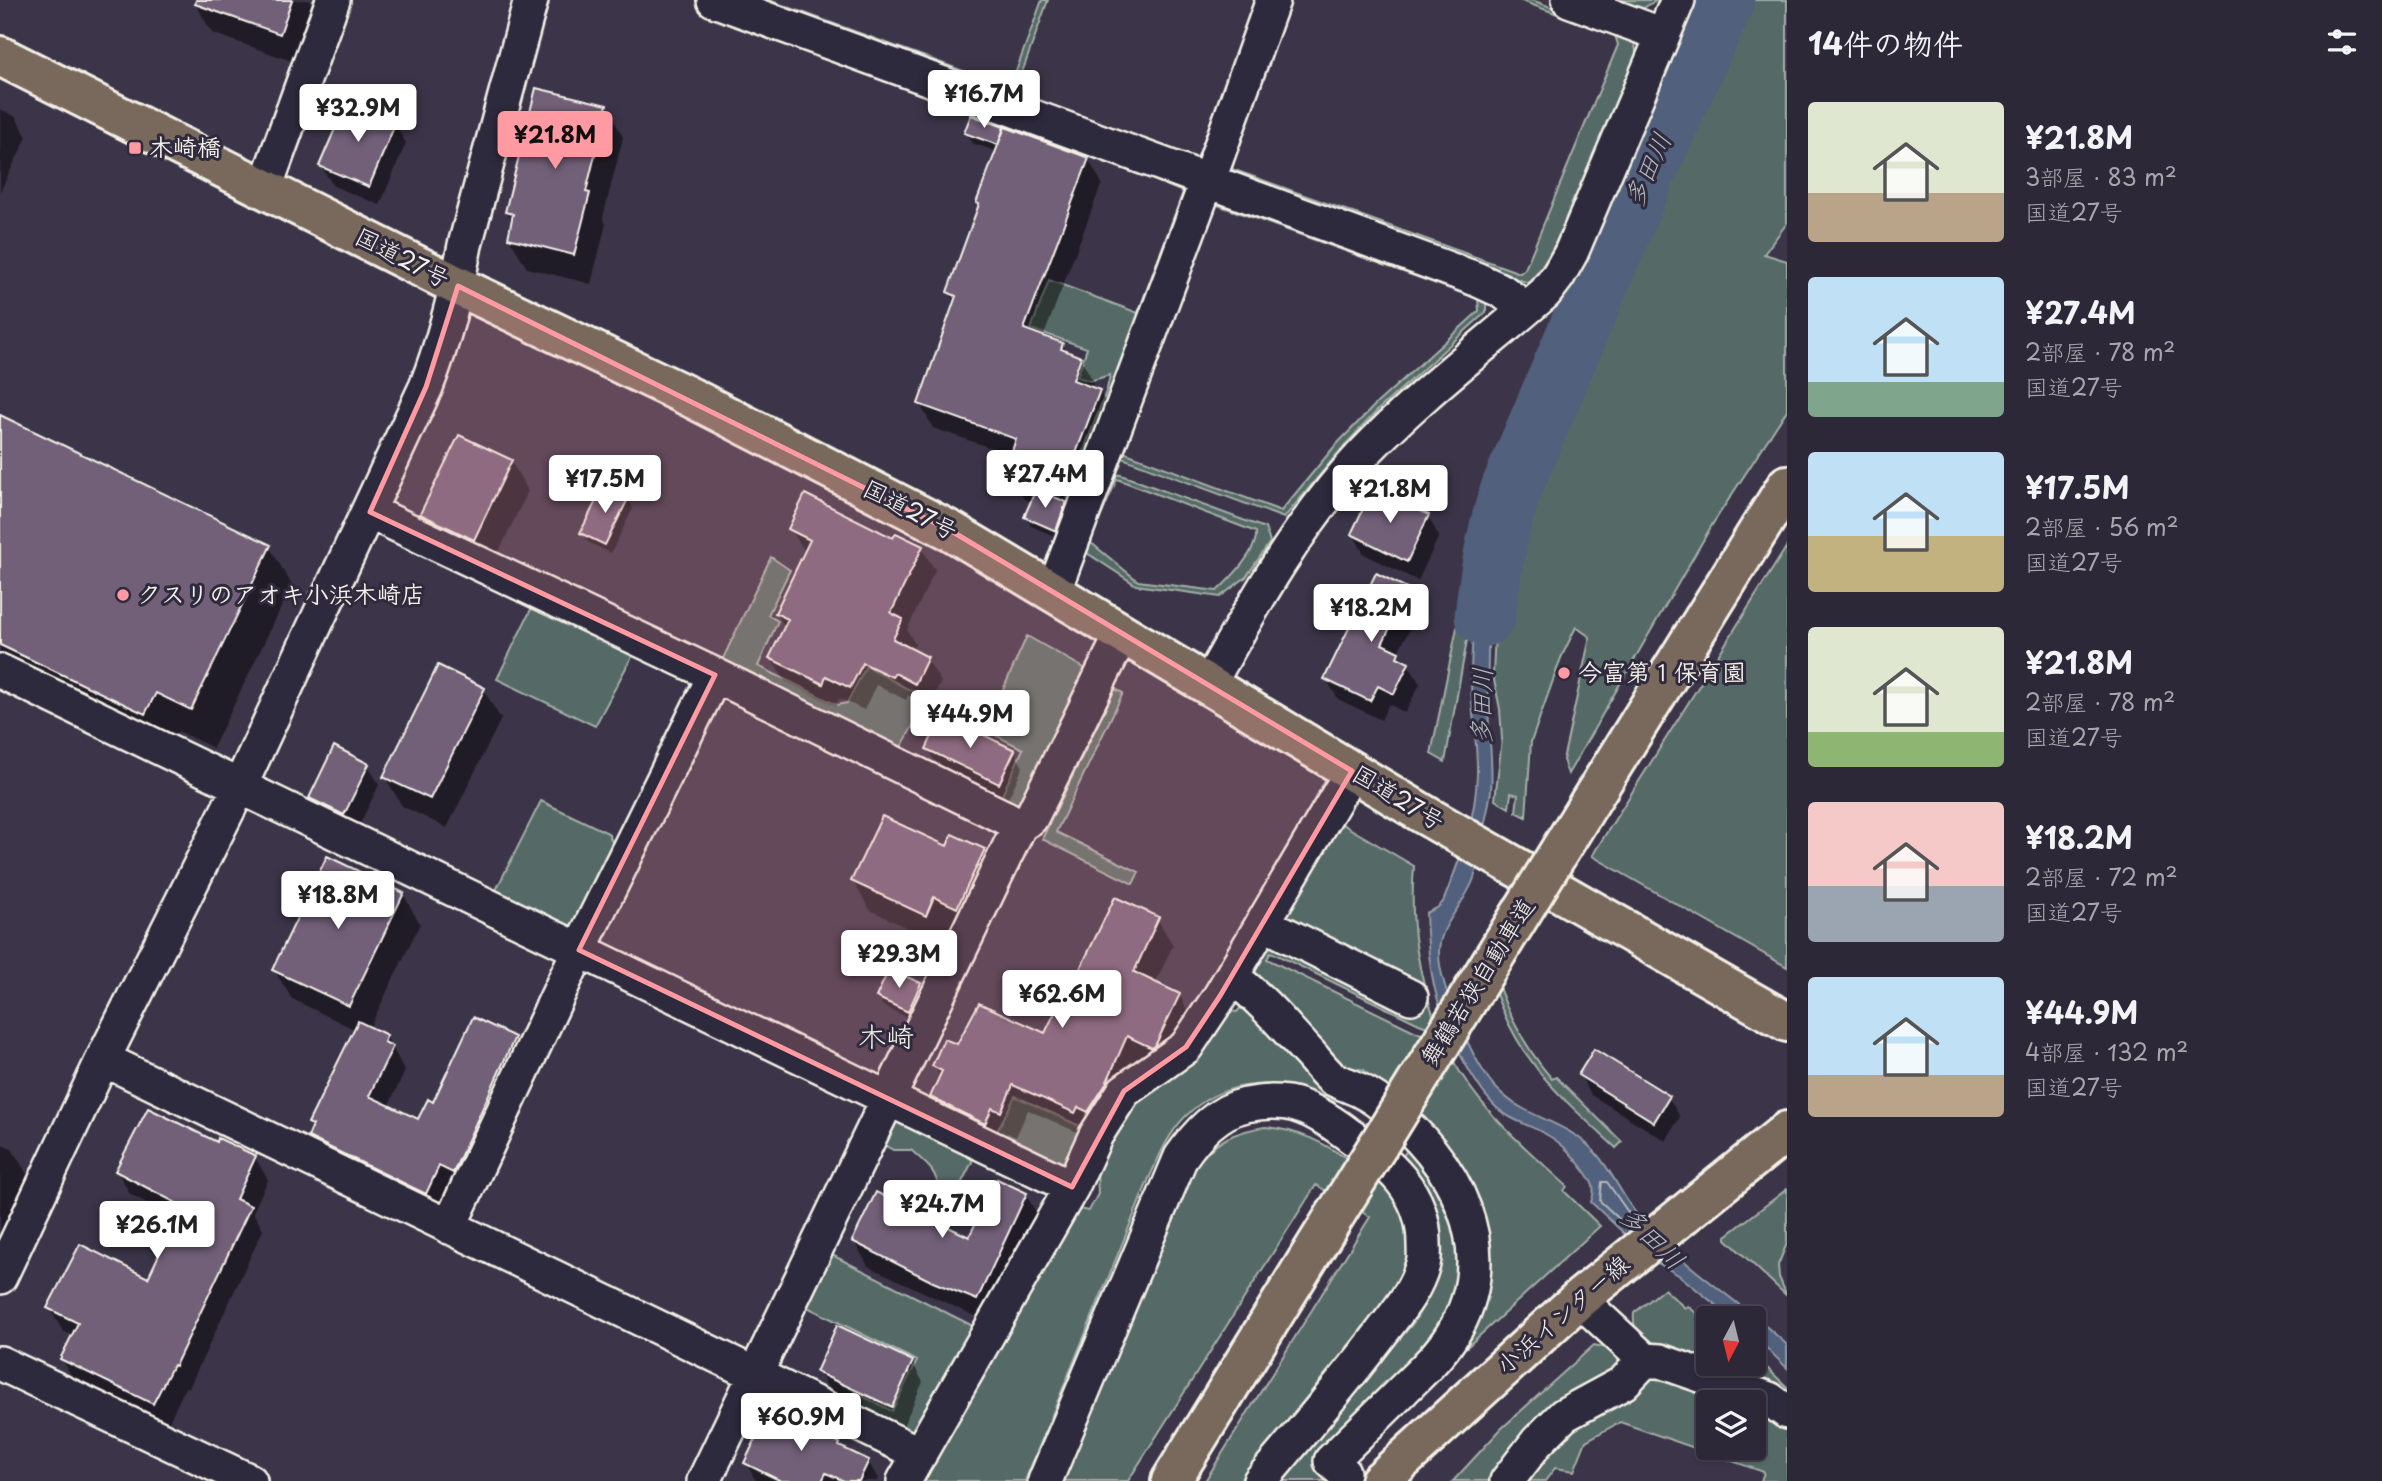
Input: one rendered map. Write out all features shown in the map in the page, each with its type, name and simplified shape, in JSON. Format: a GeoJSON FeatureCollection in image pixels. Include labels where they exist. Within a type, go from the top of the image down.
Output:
{"type":"FeatureCollection","features":[{"type":"Feature","properties":{"kind":"main road","name":"国道27号"},"geometry":{"type":"LineString","coordinates":[[0,57],[457,286],[702,403],[953,532],[1054,590],[1425,815],[1787,1022]]}},
{"type":"Feature","properties":{"kind":"main road","name":"舞鶴若狭自動車道"},"geometry":{"type":"LineString","coordinates":[[1171,1481],[1787,485]]}},
{"type":"Feature","properties":{"kind":"main road","name":"小浜インター線"},"geometry":{"type":"LineString","coordinates":[[1380,1481],[1579,1299],[1787,1131]]}},
{"type":"Feature","properties":{"kind":"street"},"geometry":{"type":"LineString","coordinates":[[265,188],[333,0]]}},
{"type":"Feature","properties":{"kind":"street"},"geometry":{"type":"LineString","coordinates":[[0,1278],[103,1059],[240,786],[426,387],[440,351],[465,245],[531,0]]}},
{"type":"Feature","properties":{"kind":"street"},"geometry":{"type":"LineString","coordinates":[[714,0],[1476,279],[1502,291],[1526,309]]}},
{"type":"Feature","properties":{"kind":"street"},"geometry":{"type":"LineString","coordinates":[[1054,590],[1208,182],[1273,0]]}},
{"type":"Feature","properties":{"kind":"street"},"geometry":{"type":"LineString","coordinates":[[1569,0],[1663,35]]}},
{"type":"Feature","properties":{"kind":"street"},"geometry":{"type":"LineString","coordinates":[[1209,684],[1273,573],[1328,496],[1360,457],[1427,393],[1545,293],[1558,276],[1678,0]]}},
{"type":"Feature","properties":{"kind":"street"},"geometry":{"type":"LineString","coordinates":[[370,512],[715,675],[1020,825]]}},
{"type":"Feature","properties":{"kind":"street"},"geometry":{"type":"LineString","coordinates":[[704,1481],[1020,825],[1031,818],[1122,632]]}},
{"type":"Feature","properties":{"kind":"street"},"geometry":{"type":"LineString","coordinates":[[0,671],[1073,1187]]}},
{"type":"Feature","properties":{"kind":"street"},"geometry":{"type":"LineString","coordinates":[[449,1227],[579,950],[715,675]]}},
{"type":"Feature","properties":{"kind":"street"},"geometry":{"type":"LineString","coordinates":[[103,1059],[756,1374],[912,1468],[1073,1187],[1096,1135],[1124,1091],[1186,1046],[1232,977],[1352,771]]}},
{"type":"Feature","properties":{"kind":"street"},"geometry":{"type":"LineString","coordinates":[[1263,923],[1411,997]]}},
{"type":"Feature","properties":{"kind":"street"},"geometry":{"type":"LineString","coordinates":[[1232,977],[1254,993],[1333,1078],[1356,1088],[1383,1105],[1429,1149],[1450,1175],[1464,1203],[1472,1235],[1473,1272],[1467,1303],[1453,1335],[1433,1360],[1331,1461],[1342,1472]]}},
{"type":"Feature","properties":{"kind":"street"},"geometry":{"type":"LineString","coordinates":[[1045,1481],[1181,1157],[1197,1135],[1217,1117],[1243,1105],[1290,1103],[1317,1114],[1381,1158],[1401,1177],[1415,1198],[1421,1219],[1424,1230],[1424,1261],[1414,1289],[1351,1373],[1261,1481]]}},
{"type":"Feature","properties":{"kind":"street"},"geometry":{"type":"LineString","coordinates":[[1579,1299],[1645,1360],[1660,1361],[1769,1399],[1787,1412]]}},
{"type":"Feature","properties":{"kind":"street"},"geometry":{"type":"LineString","coordinates":[[1507,1481],[1537,1442],[1564,1415],[1623,1383],[1645,1360]]}},
{"type":"Feature","properties":{"kind":"street"},"geometry":{"type":"LineString","coordinates":[[0,1363],[250,1481]]}},
{"type":"Feature","properties":{"kind":"highlighted area"},"geometry":{"type":"Polygon","coordinates":[[[458,286],[953,532],[1352,771],[1220,996],[1186,1047],[1124,1091],[1072,1187],[579,950],[715,675],[370,512],[426,387],[458,286]]]}},
{"type":"Feature","properties":{"kind":"green space"},"geometry":{"type":"Polygon","coordinates":[[[756,0],[769,0],[1010,88],[1042,0],[1048,0],[1014,95],[756,0]]]}},
{"type":"Feature","properties":{"kind":"green space"},"geometry":{"type":"Polygon","coordinates":[[[1519,0],[1532,0],[1628,36],[1635,45],[1637,58],[1556,243],[1544,264],[1528,283],[1219,171],[1228,162],[1232,169],[1520,273],[1525,269],[1618,45],[1615,35],[1519,0]]]}},
{"type":"Feature","properties":{"kind":"green space"},"geometry":{"type":"Polygon","coordinates":[[[1611,0],[1657,0],[1640,10],[1611,0]]]}},
{"type":"Feature","properties":{"kind":"green space"},"geometry":{"type":"Polygon","coordinates":[[[1696,0],[1708,0],[1500,486],[1488,524],[1445,762],[1431,754],[1481,511],[1492,479],[1696,0]]]}},
{"type":"Feature","properties":{"kind":"green space"},"geometry":{"type":"Polygon","coordinates":[[[1731,0],[1787,0],[1787,223],[1764,254],[1787,261],[1787,410],[1712,525],[1568,774],[1563,760],[1590,637],[1576,627],[1561,658],[1531,742],[1526,817],[1516,812],[1518,795],[1511,793],[1509,808],[1495,800],[1502,739],[1500,709],[1493,675],[1495,632],[1491,593],[1501,537],[1515,495],[1650,172],[1731,0]]]}},
{"type":"Feature","properties":{"kind":"green space"},"geometry":{"type":"Polygon","coordinates":[[[1156,177],[1188,189],[1072,500],[1066,497],[1110,375],[1090,381],[1077,377],[1087,348],[1031,329],[1049,280],[1138,313],[1183,192],[1158,182],[1156,177]]]}},
{"type":"Feature","properties":{"kind":"green space"},"geometry":{"type":"Polygon","coordinates":[[[1215,199],[1486,297],[1486,312],[1379,409],[1284,518],[1114,455],[1215,199]],[[1215,204],[1123,452],[1281,511],[1334,447],[1376,404],[1479,311],[1478,299],[1215,204]]]}},
{"type":"Feature","properties":{"kind":"green space"},"geometry":{"type":"Polygon","coordinates":[[[1108,473],[1121,475],[1265,528],[1270,542],[1246,577],[1220,597],[1136,585],[1081,549],[1108,473]],[[1117,479],[1090,542],[1138,581],[1217,591],[1248,556],[1253,548],[1256,532],[1117,479]]]}},
{"type":"Feature","properties":{"kind":"green space"},"geometry":{"type":"Polygon","coordinates":[[[1787,546],[1787,967],[1592,856],[1787,546]]]}},
{"type":"Feature","properties":{"kind":"green space"},"geometry":{"type":"Polygon","coordinates":[[[771,557],[790,570],[768,615],[778,621],[758,666],[837,705],[847,703],[866,666],[941,707],[934,720],[920,713],[897,755],[719,667],[771,557]]]}},
{"type":"Feature","properties":{"kind":"green space"},"geometry":{"type":"Polygon","coordinates":[[[536,599],[637,647],[595,726],[497,679],[536,599]]]}},
{"type":"Feature","properties":{"kind":"green space"},"geometry":{"type":"Polygon","coordinates":[[[1027,636],[1089,671],[1024,810],[998,804],[1023,749],[985,730],[1027,636]]]}},
{"type":"Feature","properties":{"kind":"green space"},"geometry":{"type":"Polygon","coordinates":[[[1115,689],[1123,693],[1056,832],[1139,872],[1133,884],[1042,839],[1115,689]]]}},
{"type":"Feature","properties":{"kind":"green space"},"geometry":{"type":"Polygon","coordinates":[[[541,801],[608,833],[616,849],[579,923],[567,927],[495,892],[541,801]]]}},
{"type":"Feature","properties":{"kind":"green space"},"geometry":{"type":"Polygon","coordinates":[[[1337,821],[1414,866],[1413,909],[1417,950],[1439,1031],[1419,1024],[1271,952],[1267,959],[1414,1031],[1443,1042],[1459,1071],[1485,1106],[1567,1186],[1564,1191],[1600,1226],[1467,1347],[1465,1335],[1483,1272],[1389,1098],[1364,1070],[1337,1065],[1250,973],[1337,821]]]}},
{"type":"Feature","properties":{"kind":"green space"},"geometry":{"type":"Polygon","coordinates":[[[1498,985],[1508,1011],[1527,1046],[1552,1079],[1556,1077],[1622,1142],[1616,1148],[1559,1094],[1528,1057],[1503,1013],[1493,986],[1498,985]]]}},
{"type":"Feature","properties":{"kind":"green space"},"geometry":{"type":"Polygon","coordinates":[[[1242,1006],[1343,1095],[1334,1102],[1296,1088],[1276,1085],[1236,1088],[1217,1094],[1183,1119],[1168,1139],[1150,1176],[1025,1481],[919,1481],[1073,1208],[1089,1211],[1098,1194],[1097,1170],[1133,1098],[1228,1011],[1237,1012],[1242,1006]]]}},
{"type":"Feature","properties":{"kind":"green space"},"geometry":{"type":"Polygon","coordinates":[[[1015,1096],[1084,1128],[1066,1164],[1058,1165],[995,1135],[1015,1096]]]}},
{"type":"Feature","properties":{"kind":"green space"},"geometry":{"type":"Polygon","coordinates":[[[894,1118],[971,1156],[972,1162],[954,1198],[938,1189],[933,1172],[911,1150],[893,1150],[881,1143],[894,1118]]]}},
{"type":"Feature","properties":{"kind":"green space"},"geometry":{"type":"Polygon","coordinates":[[[1265,1127],[1301,1134],[1322,1144],[1384,1184],[1393,1194],[1405,1221],[1409,1251],[1398,1284],[1239,1481],[1205,1481],[1370,1217],[1316,1185],[1128,1481],[1062,1481],[1196,1165],[1218,1143],[1244,1131],[1265,1127]]]}},
{"type":"Feature","properties":{"kind":"green space"},"geometry":{"type":"Polygon","coordinates":[[[1412,1143],[1426,1160],[1461,1236],[1458,1299],[1336,1481],[1281,1481],[1414,1322],[1435,1279],[1441,1236],[1438,1216],[1420,1175],[1403,1156],[1412,1143]]]}},
{"type":"Feature","properties":{"kind":"green space"},"geometry":{"type":"Polygon","coordinates":[[[1787,1189],[1787,1243],[1778,1265],[1779,1277],[1787,1296],[1726,1239],[1726,1236],[1787,1189]]]}},
{"type":"Feature","properties":{"kind":"green space"},"geometry":{"type":"Polygon","coordinates":[[[830,1254],[977,1328],[917,1435],[848,1405],[854,1392],[892,1411],[917,1361],[805,1306],[830,1254]]]}},
{"type":"Feature","properties":{"kind":"green space"},"geometry":{"type":"Polygon","coordinates":[[[1664,1289],[1685,1308],[1688,1306],[1696,1313],[1696,1365],[1666,1353],[1641,1338],[1634,1326],[1634,1313],[1664,1289]]]}},
{"type":"Feature","properties":{"kind":"green space"},"geometry":{"type":"Polygon","coordinates":[[[1594,1345],[1611,1349],[1625,1361],[1520,1439],[1489,1481],[1453,1481],[1501,1429],[1594,1345]]]}},
{"type":"Feature","properties":{"kind":"green space"},"geometry":{"type":"Polygon","coordinates":[[[1766,1367],[1787,1387],[1787,1396],[1727,1376],[1766,1376],[1766,1367]]]}},
{"type":"Feature","properties":{"kind":"green space"},"geometry":{"type":"Polygon","coordinates":[[[1658,1374],[1708,1390],[1696,1390],[1696,1448],[1620,1422],[1586,1441],[1574,1471],[1555,1468],[1545,1481],[1526,1481],[1572,1424],[1658,1374]]]}},
{"type":"Feature","properties":{"kind":"green space"},"geometry":{"type":"Polygon","coordinates":[[[1766,1410],[1787,1421],[1787,1481],[1761,1481],[1764,1472],[1729,1460],[1766,1460],[1766,1410]]]}},
{"type":"Feature","properties":{"kind":"water"},"geometry":{"type":"Polygon","coordinates":[[[1488,524],[1501,537],[1491,607],[1488,655],[1491,790],[1474,878],[1447,924],[1440,944],[1441,968],[1452,1005],[1469,1045],[1497,1089],[1509,1100],[1569,1131],[1586,1143],[1655,1235],[1741,1306],[1717,1306],[1680,1276],[1651,1259],[1591,1202],[1594,1192],[1591,1181],[1563,1147],[1542,1132],[1509,1117],[1492,1103],[1466,1065],[1447,1028],[1432,973],[1426,913],[1443,902],[1461,855],[1474,807],[1477,762],[1471,685],[1477,598],[1488,524]]]}},
{"type":"Feature","properties":{"kind":"water"},"geometry":{"type":"Polygon","coordinates":[[[1766,1326],[1787,1345],[1787,1368],[1766,1348],[1766,1326]]]}},
{"type":"Feature","properties":{"kind":"building"},"geometry":{"type":"Polygon","coordinates":[[[196,0],[292,0],[280,34],[195,4],[196,0]]]}},
{"type":"Feature","properties":{"kind":"building"},"geometry":{"type":"Polygon","coordinates":[[[536,88],[607,105],[586,192],[590,193],[574,255],[508,238],[513,214],[505,212],[536,88]]]}},
{"type":"Feature","properties":{"kind":"building"},"geometry":{"type":"Polygon","coordinates":[[[347,101],[396,122],[369,187],[319,166],[347,101]]]}},
{"type":"Feature","properties":{"kind":"building"},"geometry":{"type":"Polygon","coordinates":[[[971,115],[1004,127],[998,145],[964,133],[971,115]]]}},
{"type":"Feature","properties":{"kind":"building"},"geometry":{"type":"Polygon","coordinates":[[[1005,127],[1089,158],[1024,329],[1063,343],[1061,349],[1081,357],[1073,380],[1100,390],[1060,495],[1009,475],[1017,452],[1012,451],[1016,439],[918,404],[956,296],[947,292],[979,204],[976,203],[1005,127]]]}},
{"type":"Feature","properties":{"kind":"building","name":"クスリのアオキ小浜木崎店"},"geometry":{"type":"Polygon","coordinates":[[[0,415],[271,545],[191,710],[156,693],[145,714],[0,645],[0,415]]]}},
{"type":"Feature","properties":{"kind":"building"},"geometry":{"type":"Polygon","coordinates":[[[459,435],[512,460],[474,540],[420,514],[459,435]]]}},
{"type":"Feature","properties":{"kind":"building"},"geometry":{"type":"Polygon","coordinates":[[[604,485],[629,497],[605,545],[580,533],[604,485]]]}},
{"type":"Feature","properties":{"kind":"building"},"geometry":{"type":"Polygon","coordinates":[[[1373,488],[1429,515],[1407,562],[1351,534],[1373,488]]]}},
{"type":"Feature","properties":{"kind":"building"},"geometry":{"type":"Polygon","coordinates":[[[1036,489],[1066,502],[1056,531],[1024,517],[1036,489]]]}},
{"type":"Feature","properties":{"kind":"building"},"geometry":{"type":"Polygon","coordinates":[[[805,494],[893,538],[896,533],[923,546],[891,613],[903,619],[893,639],[928,657],[915,684],[895,673],[892,677],[863,663],[850,688],[826,676],[823,684],[769,658],[788,619],[775,613],[810,540],[788,529],[805,494]]]}},
{"type":"Feature","properties":{"kind":"building"},"geometry":{"type":"Polygon","coordinates":[[[1376,573],[1409,589],[1382,644],[1399,652],[1397,657],[1409,663],[1394,694],[1378,686],[1370,701],[1324,679],[1376,573]]]}},
{"type":"Feature","properties":{"kind":"building"},"geometry":{"type":"Polygon","coordinates":[[[438,665],[485,688],[430,799],[383,777],[438,665]]]}},
{"type":"Feature","properties":{"kind":"building"},"geometry":{"type":"Polygon","coordinates":[[[942,715],[1015,750],[999,784],[926,749],[942,715]]]}},
{"type":"Feature","properties":{"kind":"building"},"geometry":{"type":"Polygon","coordinates":[[[334,746],[369,764],[344,815],[309,798],[334,746]]]}},
{"type":"Feature","properties":{"kind":"building"},"geometry":{"type":"Polygon","coordinates":[[[882,816],[947,846],[952,834],[985,849],[957,908],[934,897],[926,916],[851,881],[882,816]]]}},
{"type":"Feature","properties":{"kind":"building"},"geometry":{"type":"Polygon","coordinates":[[[327,856],[404,893],[349,1006],[272,970],[327,856]]]}},
{"type":"Feature","properties":{"kind":"building"},"geometry":{"type":"Polygon","coordinates":[[[1115,897],[1159,917],[1134,972],[1180,994],[1155,1046],[1152,1048],[1127,1036],[1106,1084],[1088,1112],[1078,1107],[1075,1113],[1013,1085],[1001,1112],[992,1108],[985,1124],[930,1097],[942,1071],[932,1066],[944,1039],[957,1044],[979,1003],[1045,1033],[1058,1006],[1061,1008],[1115,897]]]}},
{"type":"Feature","properties":{"kind":"building"},"geometry":{"type":"Polygon","coordinates":[[[889,969],[921,983],[908,1012],[876,997],[889,969]]]}},
{"type":"Feature","properties":{"kind":"building"},"geometry":{"type":"Polygon","coordinates":[[[473,1017],[515,1037],[453,1173],[439,1166],[426,1194],[308,1137],[313,1125],[308,1123],[358,1021],[387,1035],[384,1042],[393,1046],[369,1096],[418,1119],[428,1099],[433,1102],[473,1017]]]}},
{"type":"Feature","properties":{"kind":"building"},"geometry":{"type":"Polygon","coordinates":[[[1594,1049],[1670,1096],[1654,1122],[1578,1075],[1594,1049]]]}},
{"type":"Feature","properties":{"kind":"building"},"geometry":{"type":"Polygon","coordinates":[[[148,1108],[217,1142],[218,1138],[256,1156],[236,1199],[251,1206],[175,1366],[173,1365],[153,1404],[60,1359],[78,1323],[47,1308],[80,1244],[148,1278],[182,1206],[115,1171],[148,1108]]]}},
{"type":"Feature","properties":{"kind":"building"},"geometry":{"type":"Polygon","coordinates":[[[997,1179],[1027,1193],[977,1300],[933,1282],[852,1241],[876,1192],[969,1237],[997,1179]]]}},
{"type":"Feature","properties":{"kind":"building"},"geometry":{"type":"Polygon","coordinates":[[[837,1325],[913,1361],[892,1407],[816,1372],[837,1325]]]}},
{"type":"Feature","properties":{"kind":"building"},"geometry":{"type":"Polygon","coordinates":[[[770,1409],[869,1460],[859,1481],[844,1481],[826,1473],[822,1481],[781,1481],[744,1463],[770,1409]]]}},
{"type":"Feature","properties":{"kind":"waterway","name":"多田川"},"geometry":{"type":"LineString","coordinates":[[1485,616],[1495,551],[1512,487],[1647,169],[1724,0]]}},
{"type":"Feature","properties":{"kind":"place","name":"木崎橋"},"geometry":{"type":"Point","coordinates":[135,148]}},
{"type":"Feature","properties":{"kind":"place","name":"クスリのアオキ小浜木崎店"},"geometry":{"type":"Point","coordinates":[123,595]}},
{"type":"Feature","properties":{"kind":"place","name":"今富第１保育園"},"geometry":{"type":"Point","coordinates":[1564,673]}},
{"type":"Feature","properties":{"kind":"district","name":"木崎"},"geometry":{"type":"Point","coordinates":[886,1037]}}]}
